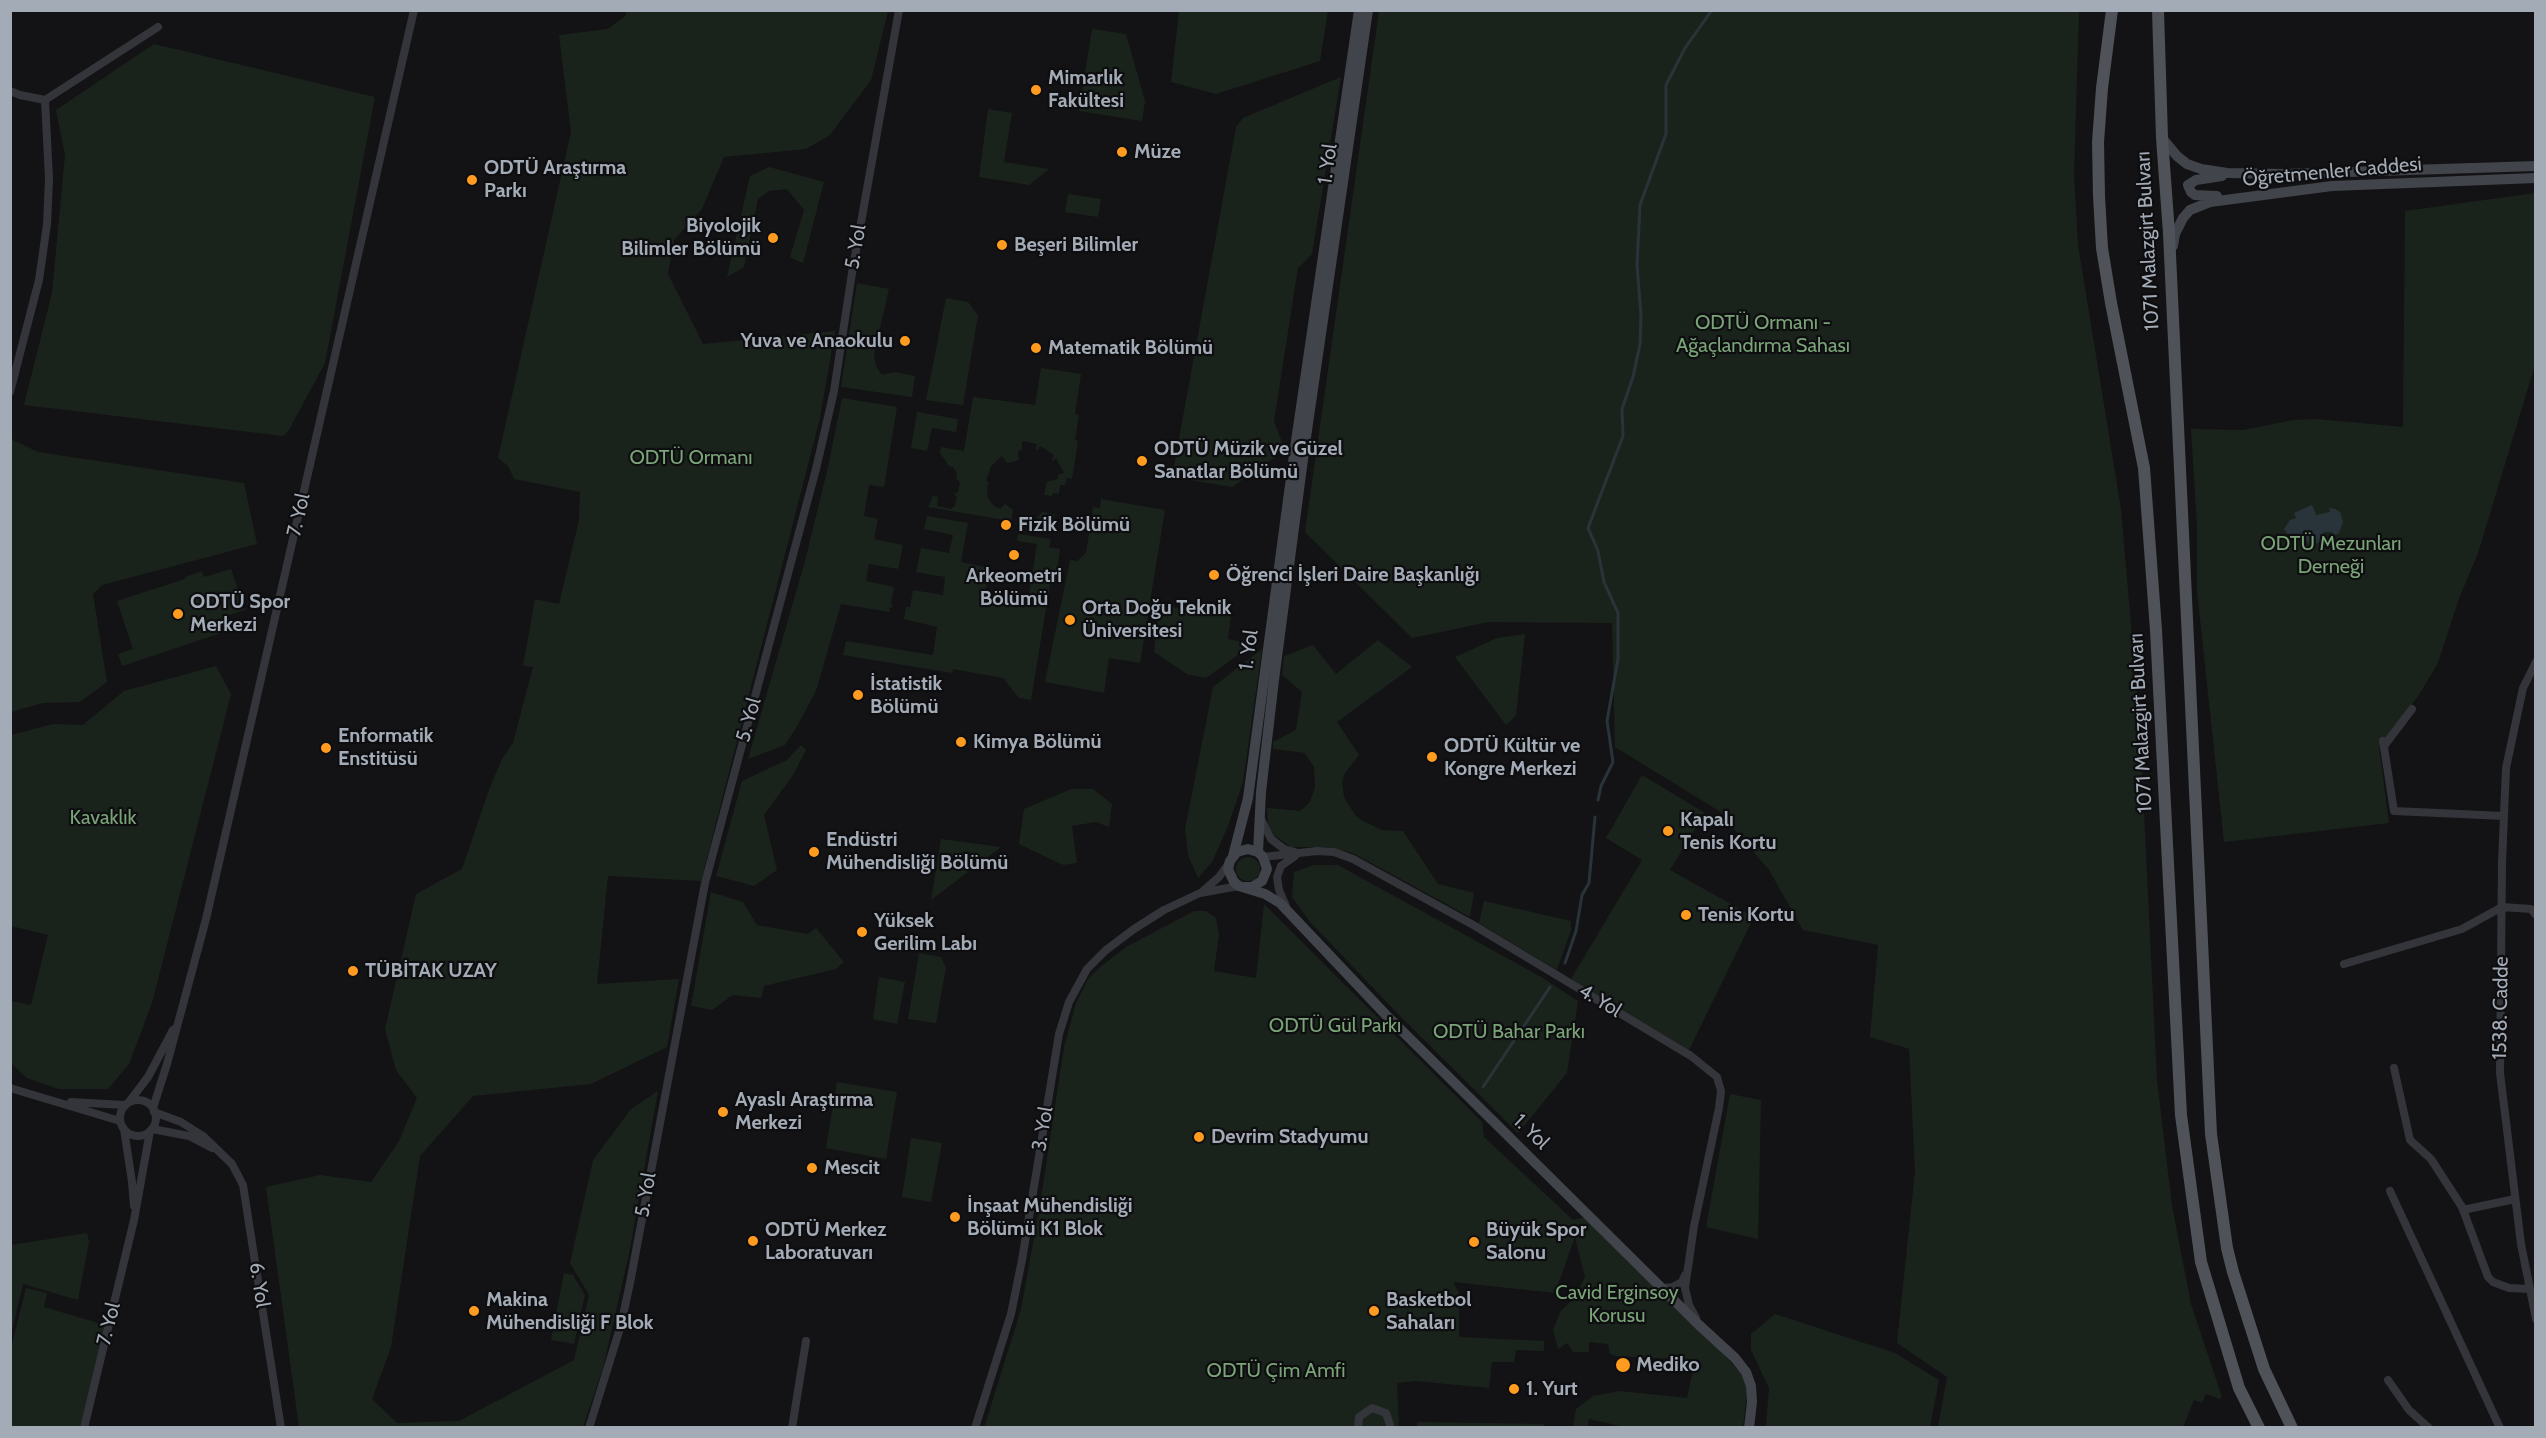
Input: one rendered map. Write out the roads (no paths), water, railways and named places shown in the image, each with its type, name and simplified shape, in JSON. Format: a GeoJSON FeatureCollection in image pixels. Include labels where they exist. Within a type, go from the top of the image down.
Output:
{"type":"FeatureCollection","features":[{"type":"Feature","properties":{"kind":"main road","name":"1. Yol"},"geometry":{"type":"LineString","coordinates":[[1232,859],[1248,798],[1276,626],[1356,61],[1359,10]]}},
{"type":"Feature","properties":{"kind":"main road","name":"1. Yol"},"geometry":{"type":"LineString","coordinates":[[1356,61],[1368,10]]}},
{"type":"Feature","properties":{"kind":"main road","name":"1071 Malazgirt Bulvarı"},"geometry":{"type":"LineString","coordinates":[[2112,10],[2102,88],[2098,142],[2098,196],[2102,248],[2111,303],[2144,468],[2156,630],[2181,1115],[2201,1262],[2239,1388],[2259,1428]]}},
{"type":"Feature","properties":{"kind":"main road","name":"1071 Malazgirt Bulvarı"},"geometry":{"type":"LineString","coordinates":[[2158,10],[2162,138],[2170,261],[2211,1134],[2227,1248],[2239,1294],[2264,1369],[2292,1428]]}},
{"type":"Feature","properties":{"kind":"main road","name":"Öğretmenler Caddesi"},"geometry":{"type":"LineString","coordinates":[[2162,138],[2187,164],[2201,169],[2246,173],[2535,166]]}},
{"type":"Feature","properties":{"kind":"main road"},"geometry":{"type":"LineString","coordinates":[[2246,173],[2196,180],[2190,182],[2189,189],[2195,195],[2249,196]]}},
{"type":"Feature","properties":{"kind":"main road","name":"Öğretmenler Caddesi"},"geometry":{"type":"LineString","coordinates":[[2170,261],[2175,234],[2190,210],[2210,202],[2332,186],[2535,178]]}},
{"type":"Feature","properties":{"kind":"main road","name":"1. Yol"},"geometry":{"type":"LineString","coordinates":[[1260,855],[1259,812],[1276,626]]}},
{"type":"Feature","properties":{"kind":"main road"},"geometry":{"type":"LineString","coordinates":[[1242,850],[1260,855],[1266,863],[1266,875],[1258,885],[1242,886],[1230,877],[1232,859],[1242,850]]}},
{"type":"Feature","properties":{"kind":"main road","name":"1. Yol"},"geometry":{"type":"LineString","coordinates":[[1242,886],[1273,898],[1288,912],[1386,1015],[1699,1325],[1736,1358],[1746,1372],[1751,1386],[1749,1428]]}},
{"type":"Feature","properties":{"kind":"street","name":"7. Yol"},"geometry":{"type":"LineString","coordinates":[[84,1428],[134,1220],[151,1130],[155,1121],[154,1110],[206,919],[414,10]]}},
{"type":"Feature","properties":{"kind":"street","name":"5. Yol"},"geometry":{"type":"LineString","coordinates":[[589,1428],[605,1381],[626,1304],[705,883],[816,469],[834,391],[852,273],[899,10]]}},
{"type":"Feature","properties":{"kind":"street"},"geometry":{"type":"LineString","coordinates":[[10,91],[45,100],[158,27]]}},
{"type":"Feature","properties":{"kind":"street"},"geometry":{"type":"LineString","coordinates":[[10,392],[39,280],[47,224],[49,178],[45,100]]}},
{"type":"Feature","properties":{"kind":"street","name":"1538. Cadde"},"geometry":{"type":"LineString","coordinates":[[2535,662],[2523,688],[2506,768],[2500,1073],[2516,1199],[2535,1319]]}},
{"type":"Feature","properties":{"kind":"street"},"geometry":{"type":"LineString","coordinates":[[2412,709],[2383,743],[2394,811],[2504,816]]}},
{"type":"Feature","properties":{"kind":"street","name":"4. Yol"},"geometry":{"type":"LineString","coordinates":[[1259,812],[1271,839],[1284,849],[1302,854]]}},
{"type":"Feature","properties":{"kind":"street","name":"4. Yol"},"geometry":{"type":"LineString","coordinates":[[1260,855],[1334,852],[1369,867],[1474,926],[1691,1056],[1717,1077],[1721,1090],[1719,1108],[1700,1196],[1685,1288],[1689,1305],[1699,1325]]}},
{"type":"Feature","properties":{"kind":"street"},"geometry":{"type":"LineString","coordinates":[[1288,912],[1279,890],[1278,872],[1284,862],[1302,854]]}},
{"type":"Feature","properties":{"kind":"street","name":"3. Yol"},"geometry":{"type":"LineString","coordinates":[[975,1428],[1011,1314],[1059,1034],[1069,1002],[1087,969],[1106,950],[1164,910],[1201,892],[1219,877],[1232,859]]}},
{"type":"Feature","properties":{"kind":"street","name":"3. Yol"},"geometry":{"type":"LineString","coordinates":[[1201,892],[1242,886]]}},
{"type":"Feature","properties":{"kind":"street"},"geometry":{"type":"LineString","coordinates":[[2344,964],[2462,929],[2502,907],[2531,909],[2535,915]]}},
{"type":"Feature","properties":{"kind":"street","name":"7. Yol"},"geometry":{"type":"LineString","coordinates":[[134,1220],[132,1182],[122,1125],[126,1104],[148,1077],[179,1018]]}},
{"type":"Feature","properties":{"kind":"street"},"geometry":{"type":"LineString","coordinates":[[2394,1068],[2410,1140],[2431,1159],[2463,1210],[2488,1277],[2493,1282],[2509,1288],[2529,1289]]}},
{"type":"Feature","properties":{"kind":"street"},"geometry":{"type":"LineString","coordinates":[[10,1088],[57,1101],[122,1125],[133,1136],[145,1134],[151,1130]]}},
{"type":"Feature","properties":{"kind":"street"},"geometry":{"type":"LineString","coordinates":[[57,1101],[126,1104],[140,1100],[154,1110]]}},
{"type":"Feature","properties":{"kind":"street","name":"6. Yol"},"geometry":{"type":"LineString","coordinates":[[154,1110],[181,1122],[203,1136],[232,1164],[243,1185],[281,1428]]}},
{"type":"Feature","properties":{"kind":"street","name":"6. Yol"},"geometry":{"type":"LineString","coordinates":[[151,1130],[189,1136],[219,1151]]}},
{"type":"Feature","properties":{"kind":"street"},"geometry":{"type":"LineString","coordinates":[[2390,1191],[2446,1316],[2500,1428]]}},
{"type":"Feature","properties":{"kind":"street"},"geometry":{"type":"LineString","coordinates":[[2463,1210],[2516,1199]]}},
{"type":"Feature","properties":{"kind":"street"},"geometry":{"type":"LineString","coordinates":[[1663,1288],[1673,1287],[1682,1282],[1688,1271]]}},
{"type":"Feature","properties":{"kind":"street"},"geometry":{"type":"LineString","coordinates":[[792,1428],[806,1341]]}},
{"type":"Feature","properties":{"kind":"street"},"geometry":{"type":"LineString","coordinates":[[2388,1380],[2409,1410],[2429,1428]]}},
{"type":"Feature","properties":{"kind":"street"},"geometry":{"type":"LineString","coordinates":[[1358,1428],[1362,1412],[1377,1408],[1386,1413],[1391,1428]]}},
{"type":"Feature","properties":{"kind":"waterway"},"geometry":{"type":"LineString","coordinates":[[1598,800],[1601,786],[1613,762],[1607,721],[1618,659],[1618,613],[1604,582],[1598,551],[1588,528],[1623,436],[1622,409],[1633,377],[1640,344],[1641,316],[1637,265],[1640,205],[1666,134],[1666,85],[1685,48],[1712,10]]}},
{"type":"Feature","properties":{"kind":"waterway"},"geometry":{"type":"LineString","coordinates":[[1565,963],[1576,931],[1582,895],[1589,883],[1595,817]]}},
{"type":"Feature","properties":{"kind":"waterway"},"geometry":{"type":"LineString","coordinates":[[1483,1087],[1550,987]]}},
{"type":"Feature","properties":{"kind":"place","name":"Mimarlık Fakültesi"},"geometry":{"type":"Point","coordinates":[1036,90]}},
{"type":"Feature","properties":{"kind":"place","name":"Müze"},"geometry":{"type":"Point","coordinates":[1122,152]}},
{"type":"Feature","properties":{"kind":"place","name":"ODTÜ Araştırma Parkı"},"geometry":{"type":"Point","coordinates":[472,180]}},
{"type":"Feature","properties":{"kind":"place","name":"Biyolojik Bilimler Bölümü"},"geometry":{"type":"Point","coordinates":[773,238]}},
{"type":"Feature","properties":{"kind":"place","name":"Beşeri Bilimler"},"geometry":{"type":"Point","coordinates":[1002,245]}},
{"type":"Feature","properties":{"kind":"place","name":"Yuva ve Anaokulu"},"geometry":{"type":"Point","coordinates":[905,341]}},
{"type":"Feature","properties":{"kind":"place","name":"Matematik Bölümü"},"geometry":{"type":"Point","coordinates":[1036,348]}},
{"type":"Feature","properties":{"kind":"place","name":"ODTÜ Müzik ve Güzel Sanatlar Bölümü"},"geometry":{"type":"Point","coordinates":[1142,461]}},
{"type":"Feature","properties":{"kind":"place","name":"Fizik Bölümü"},"geometry":{"type":"Point","coordinates":[1006,525]}},
{"type":"Feature","properties":{"kind":"place","name":"Arkeometri Bölümü"},"geometry":{"type":"Point","coordinates":[1014,555]}},
{"type":"Feature","properties":{"kind":"place","name":"Öğrenci İşleri Daire Başkanlığı"},"geometry":{"type":"Point","coordinates":[1214,575]}},
{"type":"Feature","properties":{"kind":"place","name":"ODTÜ Spor Merkezi"},"geometry":{"type":"Point","coordinates":[178,614]}},
{"type":"Feature","properties":{"kind":"place","name":"Orta Doğu Teknik Üniversitesi"},"geometry":{"type":"Point","coordinates":[1070,620]}},
{"type":"Feature","properties":{"kind":"place","name":"İstatistik Bölümü"},"geometry":{"type":"Point","coordinates":[858,695]}},
{"type":"Feature","properties":{"kind":"place","name":"Kimya Bölümü"},"geometry":{"type":"Point","coordinates":[961,742]}},
{"type":"Feature","properties":{"kind":"place","name":"Enformatik Enstitüsü"},"geometry":{"type":"Point","coordinates":[326,748]}},
{"type":"Feature","properties":{"kind":"place","name":"ODTÜ Kültür ve Kongre Merkezi"},"geometry":{"type":"Point","coordinates":[1432,757]}},
{"type":"Feature","properties":{"kind":"place","name":"Kapalı Tenis Kortu"},"geometry":{"type":"Point","coordinates":[1668,831]}},
{"type":"Feature","properties":{"kind":"place","name":"Endüstri Mühendisliği Bölümü"},"geometry":{"type":"Point","coordinates":[814,852]}},
{"type":"Feature","properties":{"kind":"place","name":"Tenis Kortu"},"geometry":{"type":"Point","coordinates":[1686,915]}},
{"type":"Feature","properties":{"kind":"place","name":"Yüksek Gerilim Labı"},"geometry":{"type":"Point","coordinates":[862,932]}},
{"type":"Feature","properties":{"kind":"place","name":"TÜBİTAK UZAY"},"geometry":{"type":"Point","coordinates":[353,971]}},
{"type":"Feature","properties":{"kind":"place","name":"Ayaslı Araştırma Merkezi"},"geometry":{"type":"Point","coordinates":[723,1112]}},
{"type":"Feature","properties":{"kind":"place","name":"Devrim Stadyumu"},"geometry":{"type":"Point","coordinates":[1199,1137]}},
{"type":"Feature","properties":{"kind":"place","name":"Mescit"},"geometry":{"type":"Point","coordinates":[812,1168]}},
{"type":"Feature","properties":{"kind":"place","name":"İnşaat Mühendisliği Bölümü K1 Blok"},"geometry":{"type":"Point","coordinates":[955,1217]}},
{"type":"Feature","properties":{"kind":"place","name":"ODTÜ Merkez Laboratuvarı"},"geometry":{"type":"Point","coordinates":[753,1241]}},
{"type":"Feature","properties":{"kind":"place","name":"Büyük Spor Salonu"},"geometry":{"type":"Point","coordinates":[1474,1242]}},
{"type":"Feature","properties":{"kind":"place","name":"Makina Mühendisliği F Blok"},"geometry":{"type":"Point","coordinates":[474,1311]}},
{"type":"Feature","properties":{"kind":"place","name":"Basketbol Sahaları"},"geometry":{"type":"Point","coordinates":[1374,1311]}},
{"type":"Feature","properties":{"kind":"place","name":"Mediko"},"geometry":{"type":"Point","coordinates":[1623,1365]}},
{"type":"Feature","properties":{"kind":"place","name":"1. Yurt"},"geometry":{"type":"Point","coordinates":[1514,1389]}},
{"type":"Feature","properties":{"kind":"park label","name":"ODTÜ Ormanı - Ağaçlandırma Sahası"},"geometry":{"type":"Point","coordinates":[1763,334]}},
{"type":"Feature","properties":{"kind":"park label","name":"ODTÜ Ormanı"},"geometry":{"type":"Point","coordinates":[691,458]}},
{"type":"Feature","properties":{"kind":"park label","name":"ODTÜ Mezunları Derneği"},"geometry":{"type":"Point","coordinates":[2331,556]}},
{"type":"Feature","properties":{"kind":"park label","name":"Kavaklık"},"geometry":{"type":"Point","coordinates":[103,818]}},
{"type":"Feature","properties":{"kind":"park label","name":"ODTÜ Gül Parkı"},"geometry":{"type":"Point","coordinates":[1335,1026]}},
{"type":"Feature","properties":{"kind":"park label","name":"ODTÜ Bahar Parkı"},"geometry":{"type":"Point","coordinates":[1509,1032]}},
{"type":"Feature","properties":{"kind":"park label","name":"Cavid Erginsoy Korusu"},"geometry":{"type":"Point","coordinates":[1617,1304]}},
{"type":"Feature","properties":{"kind":"park label","name":"ODTÜ Çim Amfi"},"geometry":{"type":"Point","coordinates":[1276,1371]}}]}
